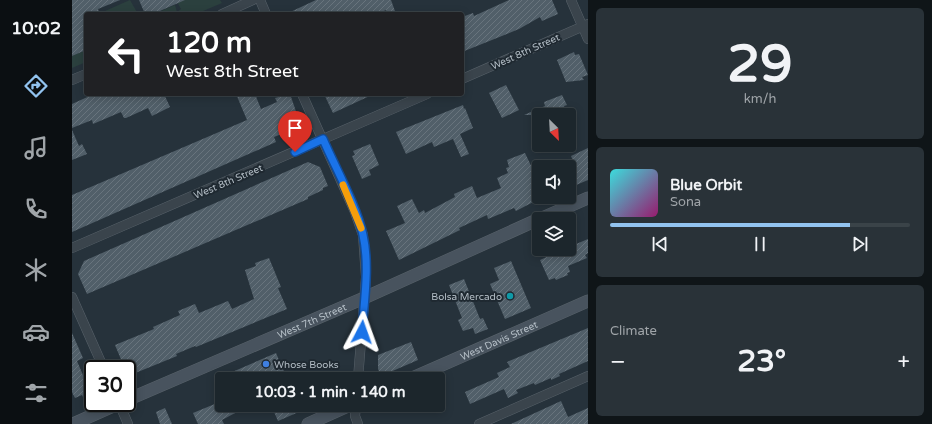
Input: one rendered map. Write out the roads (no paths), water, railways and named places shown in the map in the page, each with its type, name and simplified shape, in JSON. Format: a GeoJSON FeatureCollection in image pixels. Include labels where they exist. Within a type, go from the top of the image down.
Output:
{"type":"FeatureCollection","features":[{"type":"Feature","properties":{"kind":"street"},"geometry":{"type":"LineString","coordinates":[[226,12],[253,0]]}},
{"type":"Feature","properties":{"kind":"street"},"geometry":{"type":"LineString","coordinates":[[260,0],[265,12]]}},
{"type":"Feature","properties":{"kind":"street"},"geometry":{"type":"LineString","coordinates":[[571,0],[585,25],[588,39]]}},
{"type":"Feature","properties":{"kind":"street","name":"West 8th Street"},"geometry":{"type":"LineString","coordinates":[[464,78],[585,25]]}},
{"type":"Feature","properties":{"kind":"street"},"geometry":{"type":"LineString","coordinates":[[72,80],[84,75]]}},
{"type":"Feature","properties":{"kind":"street"},"geometry":{"type":"LineString","coordinates":[[303,96],[355,212],[363,235],[366,256],[359,372]]}},
{"type":"Feature","properties":{"kind":"street","name":"West 8th Street"},"geometry":{"type":"LineString","coordinates":[[72,248],[422,96]]}},
{"type":"Feature","properties":{"kind":"street","name":"West 7th Street"},"geometry":{"type":"LineString","coordinates":[[556,212],[588,198]]}},
{"type":"Feature","properties":{"kind":"street","name":"West 7th Street"},"geometry":{"type":"LineString","coordinates":[[136,396],[364,298],[532,223]]}},
{"type":"Feature","properties":{"kind":"street"},"geometry":{"type":"LineString","coordinates":[[72,297],[100,360]]}},
{"type":"Feature","properties":{"kind":"street","name":"West Davis Street"},"geometry":{"type":"LineString","coordinates":[[426,372],[588,301]]}},
{"type":"Feature","properties":{"kind":"street"},"geometry":{"type":"LineString","coordinates":[[479,424],[588,376]]}},
{"type":"Feature","properties":{"kind":"street","name":"West 7th Street"},"geometry":{"type":"LineString","coordinates":[[73,424],[99,412]]}},
{"type":"Feature","properties":{"kind":"street"},"geometry":{"type":"LineString","coordinates":[[124,412],[128,424]]}},
{"type":"Feature","properties":{"kind":"street"},"geometry":{"type":"LineString","coordinates":[[308,424],[335,412]]}},
{"type":"Feature","properties":{"kind":"street"},"geometry":{"type":"LineString","coordinates":[[355,412],[355,416],[358,424]]}},
{"type":"Feature","properties":{"kind":"place","name":"Bolsa Mercado"},"geometry":{"type":"Point","coordinates":[510,296]}},
{"type":"Feature","properties":{"kind":"place","name":"Whose Books"},"geometry":{"type":"Point","coordinates":[266,364]}}]}
